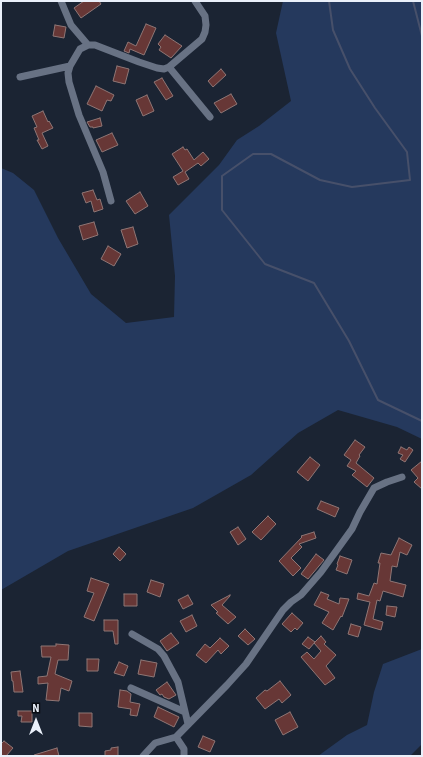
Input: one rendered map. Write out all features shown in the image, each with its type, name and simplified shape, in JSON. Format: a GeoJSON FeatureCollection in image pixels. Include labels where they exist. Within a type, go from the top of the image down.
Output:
{"type":"FeatureCollection","features":[{"type":"Feature","properties":{"kind":"street"},"geometry":{"type":"LineString","coordinates":[[61,1],[71,25],[88,45]]}},
{"type":"Feature","properties":{"kind":"street"},"geometry":{"type":"LineString","coordinates":[[111,201],[103,172],[78,115],[69,82],[68,73],[70,66],[80,49],[88,45],[95,45],[157,68],[169,67],[202,39],[205,32],[205,16],[195,1]]}},
{"type":"Feature","properties":{"kind":"street"},"geometry":{"type":"LineString","coordinates":[[20,77],[70,66]]}},
{"type":"Feature","properties":{"kind":"street"},"geometry":{"type":"LineString","coordinates":[[169,67],[210,117]]}},
{"type":"Feature","properties":{"kind":"street"},"geometry":{"type":"LineString","coordinates":[[143,756],[155,743],[176,737],[227,685],[246,664],[283,610],[301,595],[321,572],[352,529],[374,488],[402,477]]}},
{"type":"Feature","properties":{"kind":"street"},"geometry":{"type":"LineString","coordinates":[[132,634],[158,649],[164,656],[178,682],[188,724]]}},
{"type":"Feature","properties":{"kind":"street"},"geometry":{"type":"LineString","coordinates":[[132,688],[185,712]]}},
{"type":"Feature","properties":{"kind":"street"},"geometry":{"type":"LineString","coordinates":[[176,737],[184,749],[184,756]]}},
{"type":"Feature","properties":{"kind":"shaded area"},"geometry":{"type":"Polygon","coordinates":[[[283,1],[422,1],[422,439],[397,427],[338,410],[298,433],[251,475],[193,508],[68,551],[1,590],[1,168],[13,173],[34,190],[58,238],[91,294],[126,323],[174,317],[175,276],[169,215],[219,165],[237,140],[259,126],[291,101],[276,33],[283,1]]]}},
{"type":"Feature","properties":{"kind":"shaded area"},"geometry":{"type":"Polygon","coordinates":[[[422,649],[422,744],[410,756],[318,756],[347,735],[367,725],[374,692],[383,664],[422,649]]]}},
{"type":"Feature","properties":{"kind":"building"},"geometry":{"type":"Polygon","coordinates":[[[84,1],[99,1],[101,4],[81,18],[74,8],[84,1]]]}},
{"type":"Feature","properties":{"kind":"building"},"geometry":{"type":"Polygon","coordinates":[[[146,24],[156,28],[144,55],[130,49],[129,53],[124,51],[128,42],[136,46],[146,24]]]}},
{"type":"Feature","properties":{"kind":"building"},"geometry":{"type":"Polygon","coordinates":[[[55,25],[66,27],[64,38],[53,36],[55,25]]]}},
{"type":"Feature","properties":{"kind":"building"},"geometry":{"type":"Polygon","coordinates":[[[165,35],[182,46],[171,58],[159,50],[161,47],[158,44],[165,35]]]}},
{"type":"Feature","properties":{"kind":"building"},"geometry":{"type":"Polygon","coordinates":[[[117,66],[129,69],[125,84],[113,81],[117,66]]]}},
{"type":"Feature","properties":{"kind":"building"},"geometry":{"type":"Polygon","coordinates":[[[221,69],[226,75],[213,87],[208,81],[221,69]]]}},
{"type":"Feature","properties":{"kind":"building"},"geometry":{"type":"Polygon","coordinates":[[[162,78],[173,96],[166,100],[154,82],[162,78]]]}},
{"type":"Feature","properties":{"kind":"building"},"geometry":{"type":"Polygon","coordinates":[[[96,86],[114,95],[111,101],[107,100],[102,111],[87,104],[96,86]]]}},
{"type":"Feature","properties":{"kind":"building"},"geometry":{"type":"Polygon","coordinates":[[[231,94],[237,104],[221,113],[214,103],[231,94]]]}},
{"type":"Feature","properties":{"kind":"building"},"geometry":{"type":"Polygon","coordinates":[[[147,95],[154,111],[143,116],[136,100],[147,95]]]}},
{"type":"Feature","properties":{"kind":"building"},"geometry":{"type":"Polygon","coordinates":[[[43,111],[48,122],[49,121],[53,128],[42,133],[48,146],[42,149],[37,140],[39,140],[34,128],[37,127],[32,116],[43,111]]]}},
{"type":"Feature","properties":{"kind":"building"},"geometry":{"type":"Polygon","coordinates":[[[100,118],[102,126],[93,128],[90,127],[87,122],[100,118]]]}},
{"type":"Feature","properties":{"kind":"building"},"geometry":{"type":"Polygon","coordinates":[[[112,133],[118,145],[102,152],[96,140],[112,133]]]}},
{"type":"Feature","properties":{"kind":"building"},"geometry":{"type":"Polygon","coordinates":[[[183,147],[185,150],[187,149],[194,160],[203,152],[209,159],[201,166],[198,163],[185,172],[189,179],[178,185],[173,177],[183,171],[172,154],[183,147]]]}},
{"type":"Feature","properties":{"kind":"building"},"geometry":{"type":"Polygon","coordinates":[[[93,190],[97,200],[100,199],[103,209],[94,212],[91,201],[86,203],[82,193],[93,190]]]}},
{"type":"Feature","properties":{"kind":"building"},"geometry":{"type":"Polygon","coordinates":[[[140,192],[148,206],[135,214],[126,201],[140,192]]]}},
{"type":"Feature","properties":{"kind":"building"},"geometry":{"type":"Polygon","coordinates":[[[94,222],[98,235],[83,240],[79,226],[94,222]]]}},
{"type":"Feature","properties":{"kind":"building"},"geometry":{"type":"Polygon","coordinates":[[[133,227],[138,244],[127,248],[121,230],[133,227]]]}},
{"type":"Feature","properties":{"kind":"building"},"geometry":{"type":"Polygon","coordinates":[[[108,246],[121,254],[114,266],[101,259],[108,246]]]}},
{"type":"Feature","properties":{"kind":"building"},"geometry":{"type":"Polygon","coordinates":[[[355,440],[365,447],[359,455],[360,456],[356,463],[374,478],[367,487],[352,475],[356,471],[347,466],[351,460],[344,455],[355,440]]]}},
{"type":"Feature","properties":{"kind":"building"},"geometry":{"type":"Polygon","coordinates":[[[401,447],[407,450],[409,447],[413,450],[405,462],[400,459],[403,455],[398,453],[401,447]]]}},
{"type":"Feature","properties":{"kind":"building"},"geometry":{"type":"Polygon","coordinates":[[[310,457],[320,465],[308,481],[297,472],[310,457]]]}},
{"type":"Feature","properties":{"kind":"building"},"geometry":{"type":"Polygon","coordinates":[[[422,461],[422,489],[414,482],[418,478],[411,470],[422,461]]]}},
{"type":"Feature","properties":{"kind":"building"},"geometry":{"type":"Polygon","coordinates":[[[321,501],[339,508],[335,517],[317,509],[321,501]]]}},
{"type":"Feature","properties":{"kind":"building"},"geometry":{"type":"Polygon","coordinates":[[[268,516],[276,524],[261,540],[252,532],[268,516]]]}},
{"type":"Feature","properties":{"kind":"building"},"geometry":{"type":"Polygon","coordinates":[[[238,527],[246,539],[238,545],[230,532],[238,527]]]}},
{"type":"Feature","properties":{"kind":"building"},"geometry":{"type":"Polygon","coordinates":[[[314,532],[316,538],[299,544],[302,547],[291,558],[301,568],[293,576],[279,561],[302,537],[301,536],[314,532]]]}},
{"type":"Feature","properties":{"kind":"building"},"geometry":{"type":"Polygon","coordinates":[[[399,538],[412,545],[407,555],[400,552],[397,567],[392,566],[390,581],[406,585],[403,597],[383,591],[380,601],[377,600],[373,619],[383,622],[381,630],[364,625],[370,602],[357,599],[358,593],[369,596],[374,583],[377,584],[380,563],[378,563],[381,553],[391,555],[399,538]]]}},
{"type":"Feature","properties":{"kind":"building"},"geometry":{"type":"Polygon","coordinates":[[[119,547],[126,554],[120,561],[113,554],[119,547]]]}},
{"type":"Feature","properties":{"kind":"building"},"geometry":{"type":"Polygon","coordinates":[[[316,554],[324,560],[308,579],[301,574],[316,554]]]}},
{"type":"Feature","properties":{"kind":"building"},"geometry":{"type":"Polygon","coordinates":[[[340,556],[352,560],[347,574],[336,570],[340,556]]]}},
{"type":"Feature","properties":{"kind":"building"},"geometry":{"type":"Polygon","coordinates":[[[91,578],[109,584],[94,621],[84,617],[94,593],[87,591],[91,578]]]}},
{"type":"Feature","properties":{"kind":"building"},"geometry":{"type":"Polygon","coordinates":[[[151,580],[164,584],[160,597],[147,592],[151,580]]]}},
{"type":"Feature","properties":{"kind":"building"},"geometry":{"type":"Polygon","coordinates":[[[321,592],[329,595],[327,599],[339,604],[340,598],[349,599],[342,617],[341,616],[333,630],[322,623],[329,612],[314,605],[321,592]]]}},
{"type":"Feature","properties":{"kind":"building"},"geometry":{"type":"Polygon","coordinates":[[[124,594],[137,594],[137,606],[124,606],[124,594]]]}},
{"type":"Feature","properties":{"kind":"building"},"geometry":{"type":"Polygon","coordinates":[[[188,595],[193,604],[183,609],[178,600],[188,595]]]}},
{"type":"Feature","properties":{"kind":"building"},"geometry":{"type":"Polygon","coordinates":[[[230,595],[222,605],[236,617],[228,624],[216,613],[218,612],[211,605],[230,595]]]}},
{"type":"Feature","properties":{"kind":"building"},"geometry":{"type":"Polygon","coordinates":[[[387,606],[397,607],[395,617],[386,615],[387,606]]]}},
{"type":"Feature","properties":{"kind":"building"},"geometry":{"type":"Polygon","coordinates":[[[292,613],[303,623],[297,630],[295,628],[291,632],[282,624],[292,613]]]}},
{"type":"Feature","properties":{"kind":"building"},"geometry":{"type":"Polygon","coordinates":[[[192,615],[197,626],[186,632],[180,621],[192,615]]]}},
{"type":"Feature","properties":{"kind":"building"},"geometry":{"type":"Polygon","coordinates":[[[104,620],[118,620],[118,644],[115,644],[113,631],[104,631],[104,620]]]}},
{"type":"Feature","properties":{"kind":"building"},"geometry":{"type":"Polygon","coordinates":[[[351,624],[361,627],[358,637],[348,634],[351,624]]]}},
{"type":"Feature","properties":{"kind":"building"},"geometry":{"type":"Polygon","coordinates":[[[245,629],[255,639],[248,645],[238,636],[245,629]]]}},
{"type":"Feature","properties":{"kind":"building"},"geometry":{"type":"Polygon","coordinates":[[[171,633],[179,643],[167,651],[160,641],[171,633]]]}},
{"type":"Feature","properties":{"kind":"building"},"geometry":{"type":"Polygon","coordinates":[[[321,636],[326,642],[324,644],[336,655],[326,666],[335,678],[325,685],[301,657],[307,652],[314,659],[321,651],[314,643],[321,636]]]}},
{"type":"Feature","properties":{"kind":"building"},"geometry":{"type":"Polygon","coordinates":[[[308,637],[315,642],[309,649],[302,644],[308,637]]]}},
{"type":"Feature","properties":{"kind":"building"},"geometry":{"type":"Polygon","coordinates":[[[220,638],[229,646],[221,654],[218,650],[206,663],[196,655],[205,644],[210,648],[220,638]]]}},
{"type":"Feature","properties":{"kind":"building"},"geometry":{"type":"Polygon","coordinates":[[[56,644],[69,645],[68,660],[58,660],[55,674],[72,681],[69,691],[61,688],[59,701],[46,700],[48,683],[38,684],[38,677],[47,676],[51,657],[42,657],[41,646],[56,646],[56,644]]]}},
{"type":"Feature","properties":{"kind":"building"},"geometry":{"type":"Polygon","coordinates":[[[87,659],[99,659],[98,671],[87,671],[87,659]]]}},
{"type":"Feature","properties":{"kind":"building"},"geometry":{"type":"Polygon","coordinates":[[[141,660],[157,663],[154,677],[138,674],[141,660]]]}},
{"type":"Feature","properties":{"kind":"building"},"geometry":{"type":"Polygon","coordinates":[[[119,662],[128,666],[124,676],[114,673],[119,662]]]}},
{"type":"Feature","properties":{"kind":"building"},"geometry":{"type":"Polygon","coordinates":[[[20,671],[23,692],[14,692],[11,672],[20,671]]]}},
{"type":"Feature","properties":{"kind":"building"},"geometry":{"type":"Polygon","coordinates":[[[280,681],[291,695],[282,703],[279,699],[265,709],[256,698],[265,690],[267,691],[280,681]]]}},
{"type":"Feature","properties":{"kind":"building"},"geometry":{"type":"Polygon","coordinates":[[[167,682],[176,695],[169,699],[164,697],[162,694],[160,695],[156,690],[167,682]]]}},
{"type":"Feature","properties":{"kind":"building"},"geometry":{"type":"Polygon","coordinates":[[[120,690],[127,691],[131,694],[130,702],[140,704],[137,716],[130,715],[131,709],[118,707],[120,690]]]}},
{"type":"Feature","properties":{"kind":"building"},"geometry":{"type":"Polygon","coordinates":[[[158,707],[179,717],[174,727],[154,717],[158,707]]]}},
{"type":"Feature","properties":{"kind":"building"},"geometry":{"type":"Polygon","coordinates":[[[18,711],[32,711],[32,722],[21,722],[22,716],[18,716],[18,711]]]}},
{"type":"Feature","properties":{"kind":"building"},"geometry":{"type":"Polygon","coordinates":[[[290,712],[298,727],[283,735],[275,720],[290,712]]]}},
{"type":"Feature","properties":{"kind":"building"},"geometry":{"type":"Polygon","coordinates":[[[79,713],[92,713],[92,727],[79,726],[79,713]]]}},
{"type":"Feature","properties":{"kind":"building"},"geometry":{"type":"Polygon","coordinates":[[[203,736],[215,741],[210,752],[198,747],[203,736]]]}},
{"type":"Feature","properties":{"kind":"building"},"geometry":{"type":"Polygon","coordinates":[[[4,741],[13,748],[6,756],[1,756],[1,744],[4,741]]]}},
{"type":"Feature","properties":{"kind":"building"},"geometry":{"type":"Polygon","coordinates":[[[118,747],[118,756],[105,756],[105,751],[118,747]]]}},
{"type":"Feature","properties":{"kind":"building"},"geometry":{"type":"Polygon","coordinates":[[[57,748],[59,756],[34,756],[34,755],[57,748]]]}},
{"type":"Feature","properties":{"kind":"waterway"},"geometry":{"type":"LineString","coordinates":[[329,1],[333,30],[350,69],[375,108],[407,152],[410,180],[352,187],[320,180],[271,154],[253,154],[222,176],[222,210],[265,264],[314,283],[349,341],[378,400],[422,421]]}},
{"type":"Feature","properties":{"kind":"waterway"},"geometry":{"type":"LineString","coordinates":[[413,1],[422,36]]}}]}
